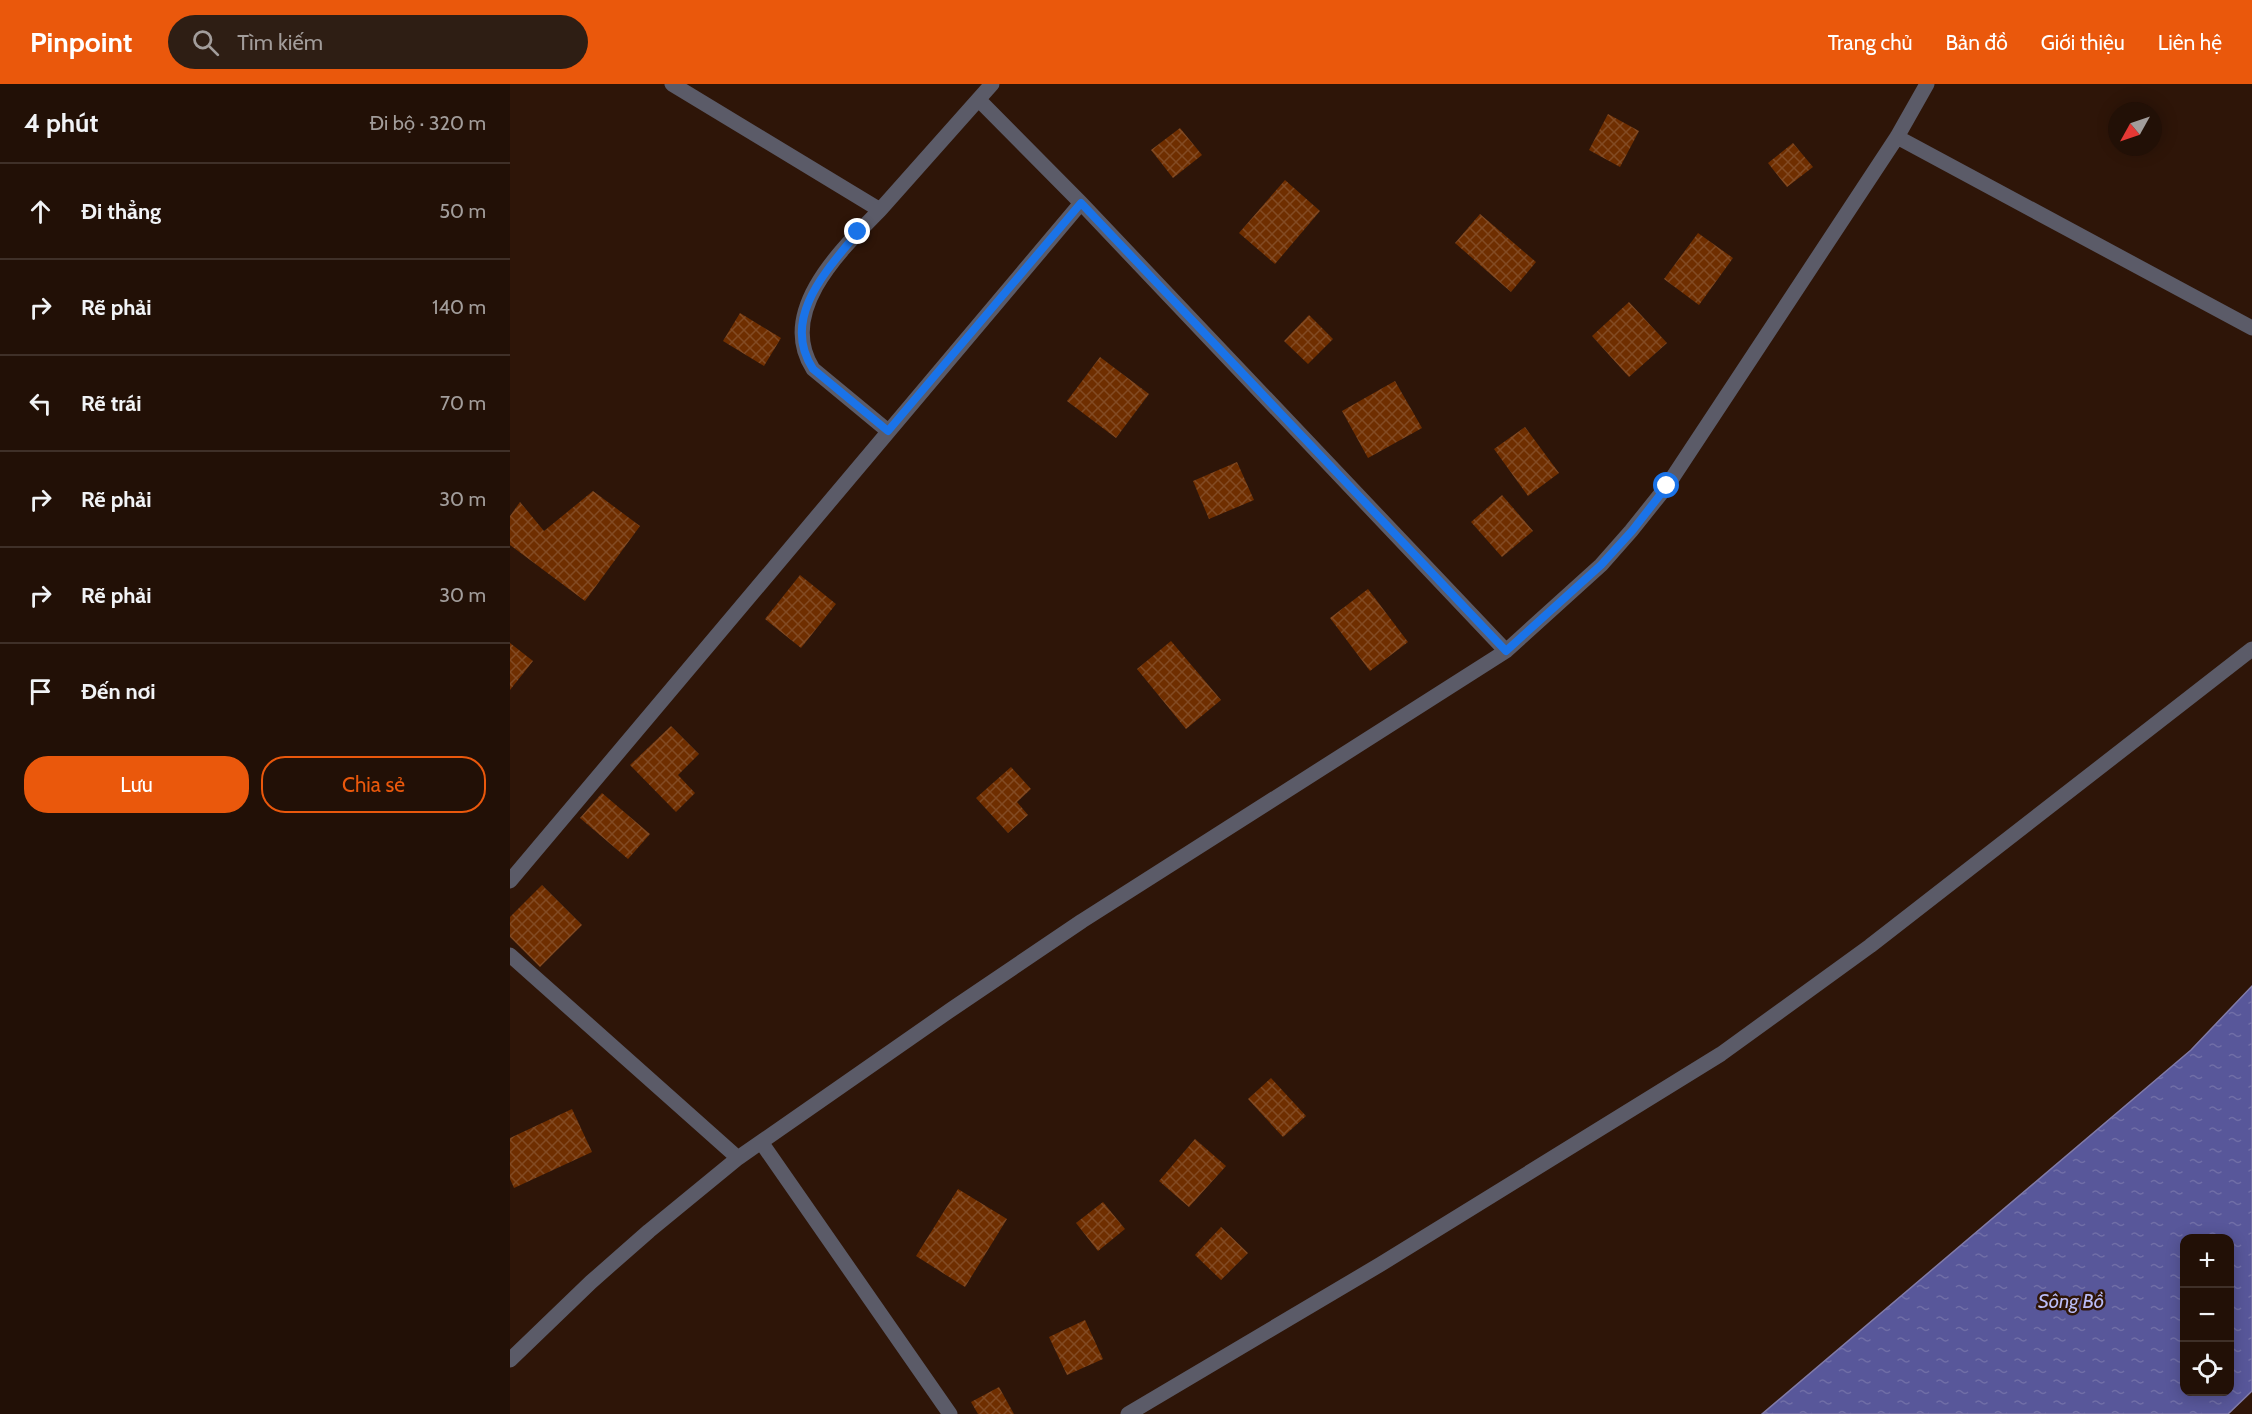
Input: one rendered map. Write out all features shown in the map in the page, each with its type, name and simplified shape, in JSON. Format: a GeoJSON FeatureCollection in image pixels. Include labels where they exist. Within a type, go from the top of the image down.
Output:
{"type":"FeatureCollection","features":[{"type":"Feature","properties":{"kind":"street"},"geometry":{"type":"LineString","coordinates":[[672,84],[880,210]]}},
{"type":"Feature","properties":{"kind":"street"},"geometry":{"type":"LineString","coordinates":[[888,431],[813,369],[807,359],[801,332],[804,312],[821,277],[858,232],[992,84]]}},
{"type":"Feature","properties":{"kind":"street"},"geometry":{"type":"LineString","coordinates":[[510,1360],[591,1282],[738,1158],[952,1008],[1082,921],[1506,651],[1601,565],[1632,531],[1667,486],[1897,137],[1927,84]]}},
{"type":"Feature","properties":{"kind":"street"},"geometry":{"type":"LineString","coordinates":[[979,100],[1081,203],[1506,651]]}},
{"type":"Feature","properties":{"kind":"street"},"geometry":{"type":"LineString","coordinates":[[1897,137],[2252,328]]}},
{"type":"Feature","properties":{"kind":"street"},"geometry":{"type":"LineString","coordinates":[[510,881],[1081,203]]}},
{"type":"Feature","properties":{"kind":"street"},"geometry":{"type":"LineString","coordinates":[[1128,1414],[1381,1264],[1721,1054],[1870,946],[2252,649]]}},
{"type":"Feature","properties":{"kind":"street"},"geometry":{"type":"LineString","coordinates":[[510,955],[738,1158]]}},
{"type":"Feature","properties":{"kind":"street"},"geometry":{"type":"LineString","coordinates":[[761,1142],[950,1414]]}},
{"type":"Feature","properties":{"kind":"water","name":"Sông Bồ"},"geometry":{"type":"Polygon","coordinates":[[[2252,986],[2252,1391],[2228,1414],[1762,1414],[2191,1050],[2252,986]]]}},
{"type":"Feature","properties":{"kind":"building"},"geometry":{"type":"Polygon","coordinates":[[[1608,114],[1639,131],[1620,167],[1589,150],[1608,114]]]}},
{"type":"Feature","properties":{"kind":"building"},"geometry":{"type":"Polygon","coordinates":[[[1180,128],[1202,155],[1173,178],[1151,150],[1180,128]]]}},
{"type":"Feature","properties":{"kind":"building"},"geometry":{"type":"Polygon","coordinates":[[[1793,143],[1813,167],[1787,187],[1768,163],[1793,143]]]}},
{"type":"Feature","properties":{"kind":"building"},"geometry":{"type":"Polygon","coordinates":[[[1285,180],[1320,211],[1275,264],[1239,233],[1285,180]]]}},
{"type":"Feature","properties":{"kind":"building"},"geometry":{"type":"Polygon","coordinates":[[[1480,214],[1536,262],[1511,292],[1455,243],[1480,214]]]}},
{"type":"Feature","properties":{"kind":"building"},"geometry":{"type":"Polygon","coordinates":[[[1698,233],[1733,258],[1699,305],[1664,279],[1698,233]]]}},
{"type":"Feature","properties":{"kind":"building"},"geometry":{"type":"Polygon","coordinates":[[[1629,302],[1667,343],[1629,377],[1592,336],[1629,302]]]}},
{"type":"Feature","properties":{"kind":"building"},"geometry":{"type":"Polygon","coordinates":[[[740,313],[781,338],[764,366],[723,341],[740,313]]]}},
{"type":"Feature","properties":{"kind":"building"},"geometry":{"type":"Polygon","coordinates":[[[1309,315],[1333,339],[1308,364],[1284,341],[1309,315]]]}},
{"type":"Feature","properties":{"kind":"building"},"geometry":{"type":"Polygon","coordinates":[[[1100,357],[1149,394],[1116,438],[1067,401],[1100,357]]]}},
{"type":"Feature","properties":{"kind":"building"},"geometry":{"type":"Polygon","coordinates":[[[1395,381],[1422,428],[1368,458],[1342,411],[1395,381]]]}},
{"type":"Feature","properties":{"kind":"building"},"geometry":{"type":"Polygon","coordinates":[[[1525,427],[1559,473],[1528,496],[1494,449],[1525,427]]]}},
{"type":"Feature","properties":{"kind":"building"},"geometry":{"type":"Polygon","coordinates":[[[1237,462],[1254,500],[1209,519],[1193,481],[1237,462]]]}},
{"type":"Feature","properties":{"kind":"building"},"geometry":{"type":"Polygon","coordinates":[[[593,491],[640,526],[585,601],[510,545],[510,516],[520,502],[544,531],[593,491]]]}},
{"type":"Feature","properties":{"kind":"building"},"geometry":{"type":"Polygon","coordinates":[[[1502,495],[1533,531],[1502,557],[1471,522],[1502,495]]]}},
{"type":"Feature","properties":{"kind":"building"},"geometry":{"type":"Polygon","coordinates":[[[800,575],[836,604],[801,648],[765,619],[800,575]]]}},
{"type":"Feature","properties":{"kind":"building"},"geometry":{"type":"Polygon","coordinates":[[[1368,589],[1408,642],[1370,671],[1330,618],[1368,589]]]}},
{"type":"Feature","properties":{"kind":"building"},"geometry":{"type":"Polygon","coordinates":[[[1171,641],[1221,700],[1186,729],[1137,669],[1171,641]]]}},
{"type":"Feature","properties":{"kind":"building"},"geometry":{"type":"Polygon","coordinates":[[[510,643],[533,661],[510,690],[510,643]]]}},
{"type":"Feature","properties":{"kind":"building"},"geometry":{"type":"Polygon","coordinates":[[[671,726],[699,754],[678,775],[695,793],[676,812],[630,765],[671,726]]]}},
{"type":"Feature","properties":{"kind":"building"},"geometry":{"type":"Polygon","coordinates":[[[1011,767],[1031,789],[1017,802],[1028,815],[1008,833],[976,798],[1011,767]]]}},
{"type":"Feature","properties":{"kind":"building"},"geometry":{"type":"Polygon","coordinates":[[[602,793],[650,834],[628,859],[580,818],[602,793]]]}},
{"type":"Feature","properties":{"kind":"building"},"geometry":{"type":"Polygon","coordinates":[[[542,885],[582,925],[540,967],[510,937],[510,917],[542,885]]]}},
{"type":"Feature","properties":{"kind":"building"},"geometry":{"type":"Polygon","coordinates":[[[1271,1078],[1306,1116],[1283,1137],[1248,1099],[1271,1078]]]}},
{"type":"Feature","properties":{"kind":"building"},"geometry":{"type":"Polygon","coordinates":[[[572,1109],[592,1152],[514,1188],[510,1179],[510,1138],[572,1109]]]}},
{"type":"Feature","properties":{"kind":"building"},"geometry":{"type":"Polygon","coordinates":[[[1195,1139],[1226,1166],[1189,1207],[1159,1181],[1195,1139]]]}},
{"type":"Feature","properties":{"kind":"building"},"geometry":{"type":"Polygon","coordinates":[[[958,1189],[1007,1219],[965,1287],[916,1256],[958,1189]]]}},
{"type":"Feature","properties":{"kind":"building"},"geometry":{"type":"Polygon","coordinates":[[[1103,1202],[1125,1229],[1098,1251],[1076,1223],[1103,1202]]]}},
{"type":"Feature","properties":{"kind":"building"},"geometry":{"type":"Polygon","coordinates":[[[1221,1227],[1248,1253],[1221,1280],[1195,1255],[1221,1227]]]}},
{"type":"Feature","properties":{"kind":"building"},"geometry":{"type":"Polygon","coordinates":[[[1085,1320],[1103,1359],[1067,1375],[1049,1337],[1085,1320]]]}},
{"type":"Feature","properties":{"kind":"building"},"geometry":{"type":"Polygon","coordinates":[[[999,1387],[1014,1414],[978,1414],[971,1402],[999,1387]]]}},
{"type":"Feature","properties":{"kind":"route"},"geometry":{"type":"LineString","coordinates":[[858,232],[821,277],[804,312],[801,332],[807,359],[813,369],[888,431],[1081,203],[1506,651],[1601,565],[1632,531],[1667,486]]}}]}
